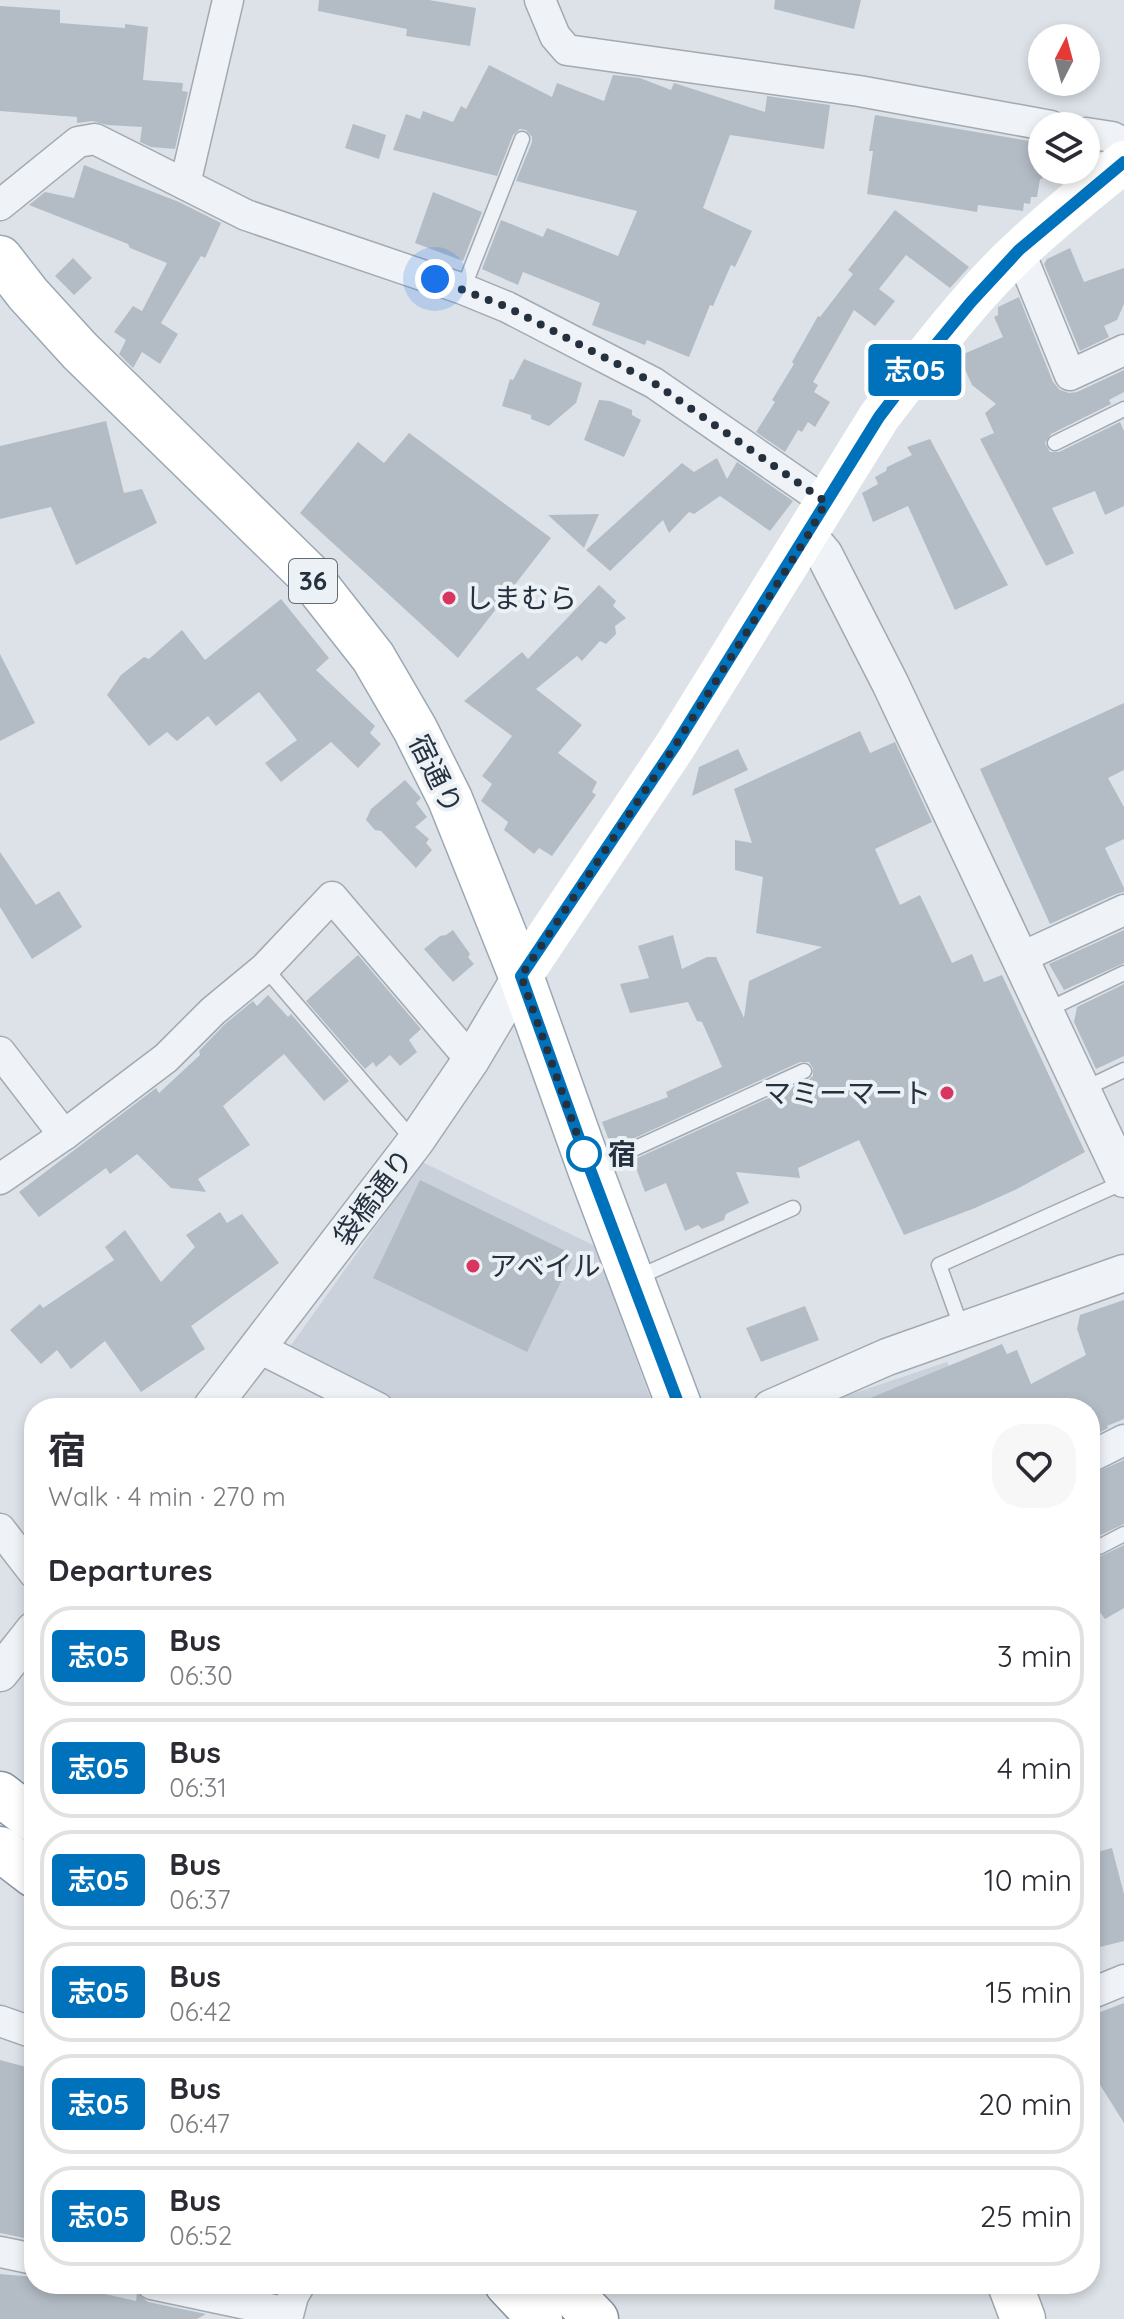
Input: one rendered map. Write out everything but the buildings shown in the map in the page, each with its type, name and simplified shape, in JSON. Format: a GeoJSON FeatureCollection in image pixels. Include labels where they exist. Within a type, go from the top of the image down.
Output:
{"type":"FeatureCollection","features":[{"type":"Feature","properties":{"kind":"main road"},"geometry":{"type":"LineString","coordinates":[[521,976],[667,758],[879,417],[971,302],[1019,250],[1124,162]]}},
{"type":"Feature","properties":{"kind":"main road","name":"宿通り"},"geometry":{"type":"LineString","coordinates":[[0,258],[80,351],[307,573],[373,657],[415,729],[450,799],[521,976],[676,1398]]}},
{"type":"Feature","properties":{"kind":"main road"},"geometry":{"type":"LineString","coordinates":[[0,1794],[24,1812]]}},
{"type":"Feature","properties":{"kind":"main road"},"geometry":{"type":"LineString","coordinates":[[0,1849],[24,1867]]}},
{"type":"Feature","properties":{"kind":"main road"},"geometry":{"type":"LineString","coordinates":[[516,2294],[540,2319]]}},
{"type":"Feature","properties":{"kind":"main road"},"geometry":{"type":"LineString","coordinates":[[572,2294],[596,2319]]}},
{"type":"Feature","properties":{"kind":"main road"},"geometry":{"type":"LineString","coordinates":[[1014,2294],[1023,2319]]}},
{"type":"Feature","properties":{"kind":"street"},"geometry":{"type":"LineString","coordinates":[[185,184],[228,0]]}},
{"type":"Feature","properties":{"kind":"street"},"geometry":{"type":"LineString","coordinates":[[540,0],[555,36],[567,50],[859,91],[1028,122]]}},
{"type":"Feature","properties":{"kind":"street"},"geometry":{"type":"LineString","coordinates":[[1100,135],[1124,143]]}},
{"type":"Feature","properties":{"kind":"street"},"geometry":{"type":"LineString","coordinates":[[0,205],[78,142],[95,139],[246,215],[507,307],[654,383],[817,518],[824,554],[890,683],[1124,1180]]}},
{"type":"Feature","properties":{"kind":"street"},"geometry":{"type":"LineString","coordinates":[[1019,250],[1070,375],[1124,350]]}},
{"type":"Feature","properties":{"kind":"street"},"geometry":{"type":"LineString","coordinates":[[0,1179],[166,1058],[213,1011],[265,968],[332,897],[471,1060]]}},
{"type":"Feature","properties":{"kind":"street"},"geometry":{"type":"LineString","coordinates":[[1020,958],[1124,910]]}},
{"type":"Feature","properties":{"kind":"street","name":"袋橋通り"},"geometry":{"type":"LineString","coordinates":[[219,1398],[415,1142],[471,1060],[521,976]]}},
{"type":"Feature","properties":{"kind":"street"},"geometry":{"type":"LineString","coordinates":[[0,1052],[64,1135]]}},
{"type":"Feature","properties":{"kind":"street"},"geometry":{"type":"LineString","coordinates":[[794,1398],[887,1357],[1124,1273]]}},
{"type":"Feature","properties":{"kind":"street"},"geometry":{"type":"LineString","coordinates":[[259,1348],[358,1398]]}},
{"type":"Feature","properties":{"kind":"street"},"geometry":{"type":"LineString","coordinates":[[1100,1452],[1124,1440]]}},
{"type":"Feature","properties":{"kind":"street"},"geometry":{"type":"LineString","coordinates":[[0,1529],[24,1560]]}},
{"type":"Feature","properties":{"kind":"street"},"geometry":{"type":"LineString","coordinates":[[0,1673],[24,1643]]}},
{"type":"Feature","properties":{"kind":"street"},"geometry":{"type":"LineString","coordinates":[[1100,1990],[1124,1980]]}},
{"type":"Feature","properties":{"kind":"street"},"geometry":{"type":"LineString","coordinates":[[0,2021],[24,2029]]}},
{"type":"Feature","properties":{"kind":"street"},"geometry":{"type":"LineString","coordinates":[[0,2252],[24,2257]]}},
{"type":"Feature","properties":{"kind":"street"},"geometry":{"type":"LineString","coordinates":[[201,2294],[287,2316],[294,2294]]}},
{"type":"Feature","properties":{"kind":"lane"},"geometry":{"type":"LineString","coordinates":[[463,289],[522,139]]}},
{"type":"Feature","properties":{"kind":"lane"},"geometry":{"type":"LineString","coordinates":[[1055,443],[1124,409]]}},
{"type":"Feature","properties":{"kind":"lane"},"geometry":{"type":"LineString","coordinates":[[265,968],[415,1142]]}},
{"type":"Feature","properties":{"kind":"lane"},"geometry":{"type":"LineString","coordinates":[[1045,1011],[1124,973]]}},
{"type":"Feature","properties":{"kind":"lane"},"geometry":{"type":"LineString","coordinates":[[1082,1090],[1124,1070]]}},
{"type":"Feature","properties":{"kind":"lane"},"geometry":{"type":"LineString","coordinates":[[590,1169],[804,1071]]}},
{"type":"Feature","properties":{"kind":"lane"},"geometry":{"type":"LineString","coordinates":[[963,1330],[939,1265],[1124,1180]]}},
{"type":"Feature","properties":{"kind":"lane"},"geometry":{"type":"LineString","coordinates":[[631,1280],[793,1208]]}},
{"type":"Feature","properties":{"kind":"lane"},"geometry":{"type":"LineString","coordinates":[[1100,1546],[1124,1534]]}},
{"type":"Feature","properties":{"kind":"shaded area"},"geometry":{"type":"Polygon","coordinates":[[[422,1162],[595,1246],[650,1398],[389,1398],[289,1348],[422,1162]]]}},
{"type":"Feature","properties":{"kind":"shaded area"},"geometry":{"type":"Polygon","coordinates":[[[947,1362],[963,1398],[840,1398],[947,1362]]]}},
{"type":"Feature","properties":{"kind":"bus line","name":"志05"},"geometry":{"type":"LineString","coordinates":[[676,1398],[521,976],[675,746],[879,417],[971,302],[1019,250],[1124,162]]}},
{"type":"Feature","properties":{"kind":"place","name":"しまむら"},"geometry":{"type":"Point","coordinates":[449,598]}},
{"type":"Feature","properties":{"kind":"place","name":"マミーマート"},"geometry":{"type":"Point","coordinates":[947,1093]}},
{"type":"Feature","properties":{"kind":"place","name":"宿"},"geometry":{"type":"Point","coordinates":[584,1154]}},
{"type":"Feature","properties":{"kind":"place","name":"アベイル"},"geometry":{"type":"Point","coordinates":[473,1266]}},
{"type":"Feature","properties":{"kind":"route"},"geometry":{"type":"LineString","coordinates":[[435,279],[507,307],[654,383],[826,502],[675,746],[521,976],[584,1154]]}}]}
